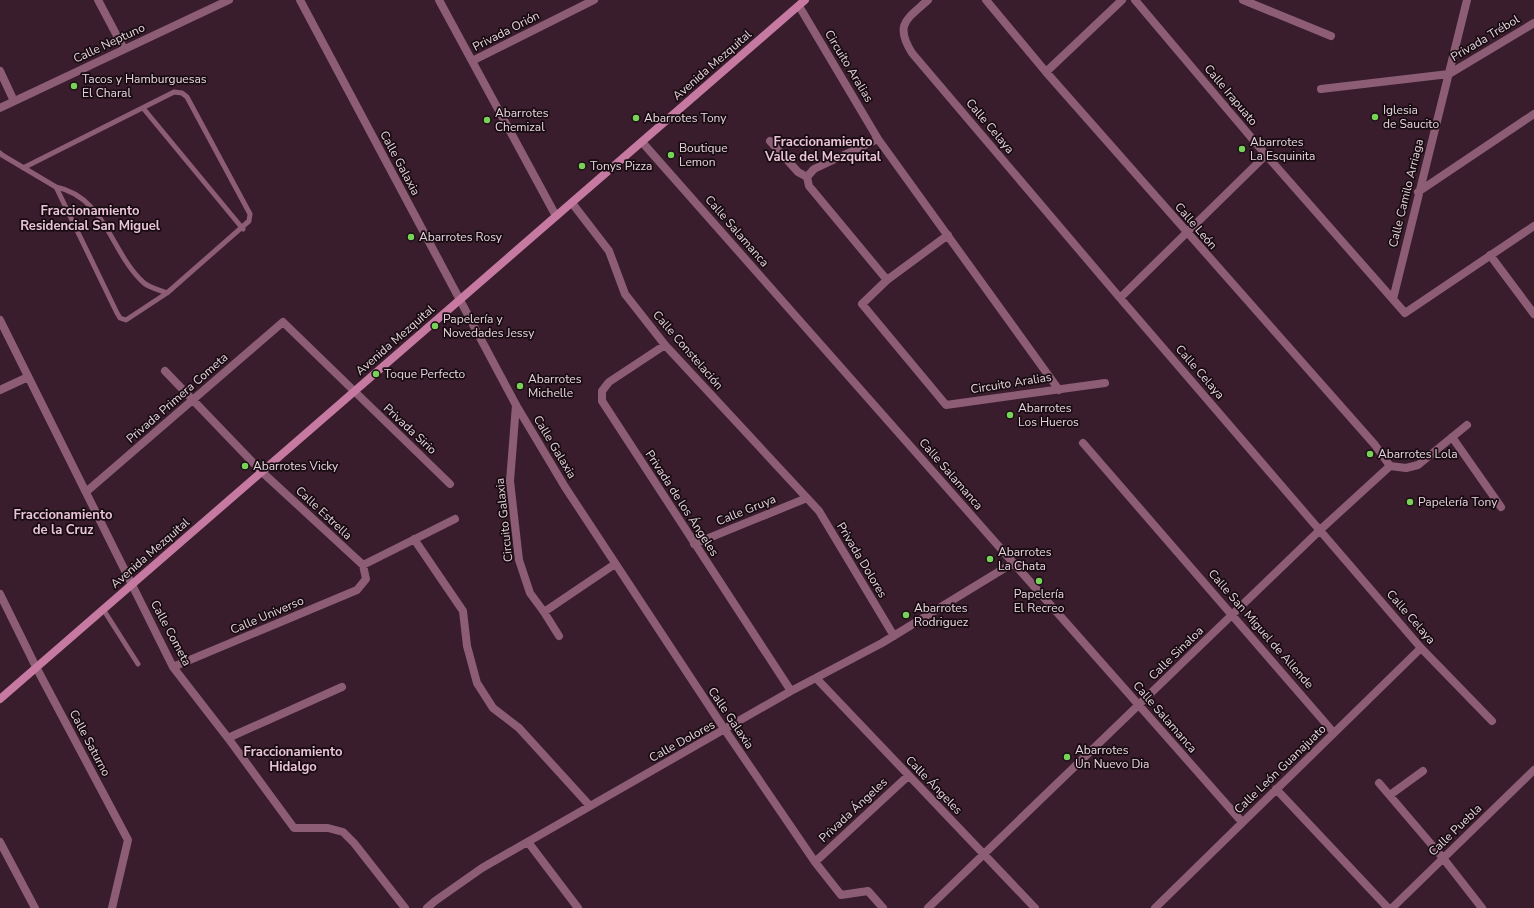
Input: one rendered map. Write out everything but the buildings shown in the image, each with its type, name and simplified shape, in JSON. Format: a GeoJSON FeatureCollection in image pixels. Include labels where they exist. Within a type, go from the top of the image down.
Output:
{"type":"FeatureCollection","features":[{"type":"Feature","properties":{"kind":"street"},"geometry":{"type":"LineString","coordinates":[[98,0],[124,49]]}},
{"type":"Feature","properties":{"kind":"street","name":"Calle Neptuno"},"geometry":{"type":"LineString","coordinates":[[0,108],[229,0]]}},
{"type":"Feature","properties":{"kind":"street","name":"Calle Galaxia"},"geometry":{"type":"LineString","coordinates":[[300,0],[516,406],[565,487],[725,730],[815,862],[841,895],[868,891],[883,908]]}},
{"type":"Feature","properties":{"kind":"street"},"geometry":{"type":"LineString","coordinates":[[438,0],[556,216]]}},
{"type":"Feature","properties":{"kind":"street","name":"Privada Orión"},"geometry":{"type":"LineString","coordinates":[[472,61],[594,0]]}},
{"type":"Feature","properties":{"kind":"street","name":"Avenida Mezquital"},"geometry":{"type":"LineString","coordinates":[[0,699],[805,0]]}},
{"type":"Feature","properties":{"kind":"street","name":"Calle Celaya"},"geometry":{"type":"LineString","coordinates":[[928,0],[908,18],[902,30],[904,39],[912,53],[1120,298],[1421,648],[1492,721]]}},
{"type":"Feature","properties":{"kind":"street","name":"Calle León"},"geometry":{"type":"LineString","coordinates":[[986,0],[1046,72],[1375,445],[1390,466]]}},
{"type":"Feature","properties":{"kind":"street"},"geometry":{"type":"LineString","coordinates":[[1046,72],[1122,0]]}},
{"type":"Feature","properties":{"kind":"street","name":"Calle Irapuato"},"geometry":{"type":"LineString","coordinates":[[1135,0],[1266,155],[1405,313],[1490,255]]}},
{"type":"Feature","properties":{"kind":"street"},"geometry":{"type":"LineString","coordinates":[[1243,0],[1331,36]]}},
{"type":"Feature","properties":{"kind":"street","name":"Calle Camilo Arriaga"},"geometry":{"type":"LineString","coordinates":[[1393,299],[1418,192],[1467,0]]}},
{"type":"Feature","properties":{"kind":"street","name":"Circuito Aralias"},"geometry":{"type":"LineString","coordinates":[[799,6],[878,139],[948,235],[1059,390],[946,405],[862,304],[887,280],[948,235]]}},
{"type":"Feature","properties":{"kind":"street","name":"Privada Trébol"},"geometry":{"type":"LineString","coordinates":[[1448,74],[1534,23]]}},
{"type":"Feature","properties":{"kind":"street"},"geometry":{"type":"LineString","coordinates":[[0,72],[14,101]]}},
{"type":"Feature","properties":{"kind":"street"},"geometry":{"type":"LineString","coordinates":[[1321,89],[1448,74]]}},
{"type":"Feature","properties":{"kind":"street"},"geometry":{"type":"LineString","coordinates":[[1418,192],[1534,114]]}},
{"type":"Feature","properties":{"kind":"street"},"geometry":{"type":"LineString","coordinates":[[806,177],[814,169],[878,139]]}},
{"type":"Feature","properties":{"kind":"street"},"geometry":{"type":"LineString","coordinates":[[770,141],[798,172],[806,177],[808,186],[887,280]]}},
{"type":"Feature","properties":{"kind":"street","name":"Calle Salamanca"},"geometry":{"type":"LineString","coordinates":[[642,142],[1242,822]]}},
{"type":"Feature","properties":{"kind":"street"},"geometry":{"type":"LineString","coordinates":[[1120,298],[1266,155]]}},
{"type":"Feature","properties":{"kind":"street","name":"Calle Constelación"},"geometry":{"type":"LineString","coordinates":[[572,203],[609,251],[625,294],[665,345],[807,498]]}},
{"type":"Feature","properties":{"kind":"street"},"geometry":{"type":"LineString","coordinates":[[1534,226],[1490,255],[1534,314]]}},
{"type":"Feature","properties":{"kind":"street","name":"Calle Cometa"},"geometry":{"type":"LineString","coordinates":[[0,320],[173,667],[228,738],[294,828],[328,828],[343,832],[354,843],[405,908]]}},
{"type":"Feature","properties":{"kind":"street","name":"Privada Sirio"},"geometry":{"type":"LineString","coordinates":[[283,322],[450,484]]}},
{"type":"Feature","properties":{"kind":"street","name":"Privada Primera Cometa"},"geometry":{"type":"LineString","coordinates":[[86,492],[283,322]]}},
{"type":"Feature","properties":{"kind":"street","name":"Privada de los Ángeles"},"geometry":{"type":"LineString","coordinates":[[665,345],[609,382],[602,391],[602,401],[791,691]]}},
{"type":"Feature","properties":{"kind":"street","name":"Calle Estrella"},"geometry":{"type":"LineString","coordinates":[[165,371],[262,472],[363,565]]}},
{"type":"Feature","properties":{"kind":"street"},"geometry":{"type":"LineString","coordinates":[[0,390],[28,377]]}},
{"type":"Feature","properties":{"kind":"street"},"geometry":{"type":"LineString","coordinates":[[1059,390],[1105,383]]}},
{"type":"Feature","properties":{"kind":"street","name":"Circuito Galaxia"},"geometry":{"type":"LineString","coordinates":[[516,406],[510,481],[519,560],[530,593],[559,636]]}},
{"type":"Feature","properties":{"kind":"street"},"geometry":{"type":"LineString","coordinates":[[1390,466],[1406,468],[1418,465],[1467,425]]}},
{"type":"Feature","properties":{"kind":"street"},"geometry":{"type":"LineString","coordinates":[[1452,437],[1501,507]]}},
{"type":"Feature","properties":{"kind":"street","name":"Calle San Miguel de Allende"},"geometry":{"type":"LineString","coordinates":[[1083,443],[1334,733]]}},
{"type":"Feature","properties":{"kind":"street","name":"Calle Sinaloa"},"geometry":{"type":"LineString","coordinates":[[928,908],[1140,706],[1320,530],[1390,466]]}},
{"type":"Feature","properties":{"kind":"street","name":"Calle Gruya"},"geometry":{"type":"LineString","coordinates":[[694,544],[807,498]]}},
{"type":"Feature","properties":{"kind":"street","name":"Privada Dolores"},"geometry":{"type":"LineString","coordinates":[[807,498],[819,511],[894,636]]}},
{"type":"Feature","properties":{"kind":"street"},"geometry":{"type":"LineString","coordinates":[[363,565],[455,519]]}},
{"type":"Feature","properties":{"kind":"street"},"geometry":{"type":"LineString","coordinates":[[414,539],[463,611],[467,646],[477,683],[493,708],[519,728],[590,806]]}},
{"type":"Feature","properties":{"kind":"street","name":"Calle Dolores"},"geometry":{"type":"LineString","coordinates":[[427,908],[482,868],[791,691],[894,636],[1013,563]]}},
{"type":"Feature","properties":{"kind":"street"},"geometry":{"type":"LineString","coordinates":[[544,612],[615,564]]}},
{"type":"Feature","properties":{"kind":"street","name":"Calle Universo"},"geometry":{"type":"LineString","coordinates":[[173,667],[357,590],[366,579],[363,565]]}},
{"type":"Feature","properties":{"kind":"street","name":"Calle Saturno"},"geometry":{"type":"LineString","coordinates":[[0,594],[36,667],[128,840],[112,908]]}},
{"type":"Feature","properties":{"kind":"street","name":"Calle León Guanajuato"},"geometry":{"type":"LineString","coordinates":[[1155,908],[1421,648]]}},
{"type":"Feature","properties":{"kind":"street","name":"Calle Ángeles"},"geometry":{"type":"LineString","coordinates":[[816,678],[1035,908]]}},
{"type":"Feature","properties":{"kind":"street"},"geometry":{"type":"LineString","coordinates":[[228,738],[342,687]]}},
{"type":"Feature","properties":{"kind":"street","name":"Calle Puebla"},"geometry":{"type":"LineString","coordinates":[[1392,908],[1534,770]]}},
{"type":"Feature","properties":{"kind":"street"},"geometry":{"type":"LineString","coordinates":[[1390,796],[1423,771]]}},
{"type":"Feature","properties":{"kind":"street","name":"Privada Ángeles"},"geometry":{"type":"LineString","coordinates":[[815,862],[908,776]]}},
{"type":"Feature","properties":{"kind":"street"},"geometry":{"type":"LineString","coordinates":[[1379,783],[1443,858],[1482,908]]}},
{"type":"Feature","properties":{"kind":"street"},"geometry":{"type":"LineString","coordinates":[[1276,789],[1388,908]]}},
{"type":"Feature","properties":{"kind":"street"},"geometry":{"type":"LineString","coordinates":[[0,842],[35,908]]}},
{"type":"Feature","properties":{"kind":"street"},"geometry":{"type":"LineString","coordinates":[[528,842],[578,908]]}},
{"type":"Feature","properties":{"kind":"lane"},"geometry":{"type":"LineString","coordinates":[[23,168],[174,92],[182,93],[187,97],[250,214],[249,221],[243,229],[167,293],[130,319],[126,320],[120,318],[56,187]]}},
{"type":"Feature","properties":{"kind":"lane"},"geometry":{"type":"LineString","coordinates":[[142,108],[243,229]]}},
{"type":"Feature","properties":{"kind":"lane"},"geometry":{"type":"LineString","coordinates":[[0,153],[56,187],[69,189],[85,200],[109,230],[133,271],[146,284],[167,293]]}},
{"type":"Feature","properties":{"kind":"lane"},"geometry":{"type":"LineString","coordinates":[[103,609],[138,664]]}},
{"type":"Feature","properties":{"kind":"place","name":"Tacos y Hamburguesas El Charal"},"geometry":{"type":"Point","coordinates":[74,86]}},
{"type":"Feature","properties":{"kind":"place","name":"Iglesia de Saucito"},"geometry":{"type":"Point","coordinates":[1375,117]}},
{"type":"Feature","properties":{"kind":"place","name":"Abarrotes Tony"},"geometry":{"type":"Point","coordinates":[636,118]}},
{"type":"Feature","properties":{"kind":"place","name":"Abarrotes Chemizal"},"geometry":{"type":"Point","coordinates":[487,120]}},
{"type":"Feature","properties":{"kind":"place","name":"Abarrotes La Esquinita"},"geometry":{"type":"Point","coordinates":[1242,149]}},
{"type":"Feature","properties":{"kind":"place","name":"Boutique Lemon"},"geometry":{"type":"Point","coordinates":[671,155]}},
{"type":"Feature","properties":{"kind":"place","name":"Tonys Pizza"},"geometry":{"type":"Point","coordinates":[582,166]}},
{"type":"Feature","properties":{"kind":"place","name":"Abarrotes Rosy"},"geometry":{"type":"Point","coordinates":[411,237]}},
{"type":"Feature","properties":{"kind":"place","name":"Papelería y Novedades Jessy"},"geometry":{"type":"Point","coordinates":[435,326]}},
{"type":"Feature","properties":{"kind":"place","name":"Toque Perfecto"},"geometry":{"type":"Point","coordinates":[376,374]}},
{"type":"Feature","properties":{"kind":"place","name":"Abarrotes Michelle"},"geometry":{"type":"Point","coordinates":[520,386]}},
{"type":"Feature","properties":{"kind":"place","name":"Abarrotes Los Hueros"},"geometry":{"type":"Point","coordinates":[1010,415]}},
{"type":"Feature","properties":{"kind":"place","name":"Abarrotes Lola"},"geometry":{"type":"Point","coordinates":[1370,454]}},
{"type":"Feature","properties":{"kind":"place","name":"Abarrotes Vicky"},"geometry":{"type":"Point","coordinates":[245,466]}},
{"type":"Feature","properties":{"kind":"place","name":"Papelería Tony"},"geometry":{"type":"Point","coordinates":[1410,502]}},
{"type":"Feature","properties":{"kind":"place","name":"Abarrotes La Chata"},"geometry":{"type":"Point","coordinates":[990,559]}},
{"type":"Feature","properties":{"kind":"place","name":"Papelería El Recreo"},"geometry":{"type":"Point","coordinates":[1039,581]}},
{"type":"Feature","properties":{"kind":"place","name":"Abarrotes Rodriguez"},"geometry":{"type":"Point","coordinates":[906,615]}},
{"type":"Feature","properties":{"kind":"place","name":"Abarrotes Un Nuevo Dia"},"geometry":{"type":"Point","coordinates":[1067,757]}},
{"type":"Feature","properties":{"kind":"district","name":"Fraccionamiento Valle del Mezquital"},"geometry":{"type":"Point","coordinates":[823,148]}},
{"type":"Feature","properties":{"kind":"district","name":"Fraccionamiento Residencial San Miguel"},"geometry":{"type":"Point","coordinates":[90,218]}},
{"type":"Feature","properties":{"kind":"district","name":"Fraccionamiento de la Cruz"},"geometry":{"type":"Point","coordinates":[63,522]}},
{"type":"Feature","properties":{"kind":"district","name":"Fraccionamiento Hidalgo"},"geometry":{"type":"Point","coordinates":[293,758]}}]}
